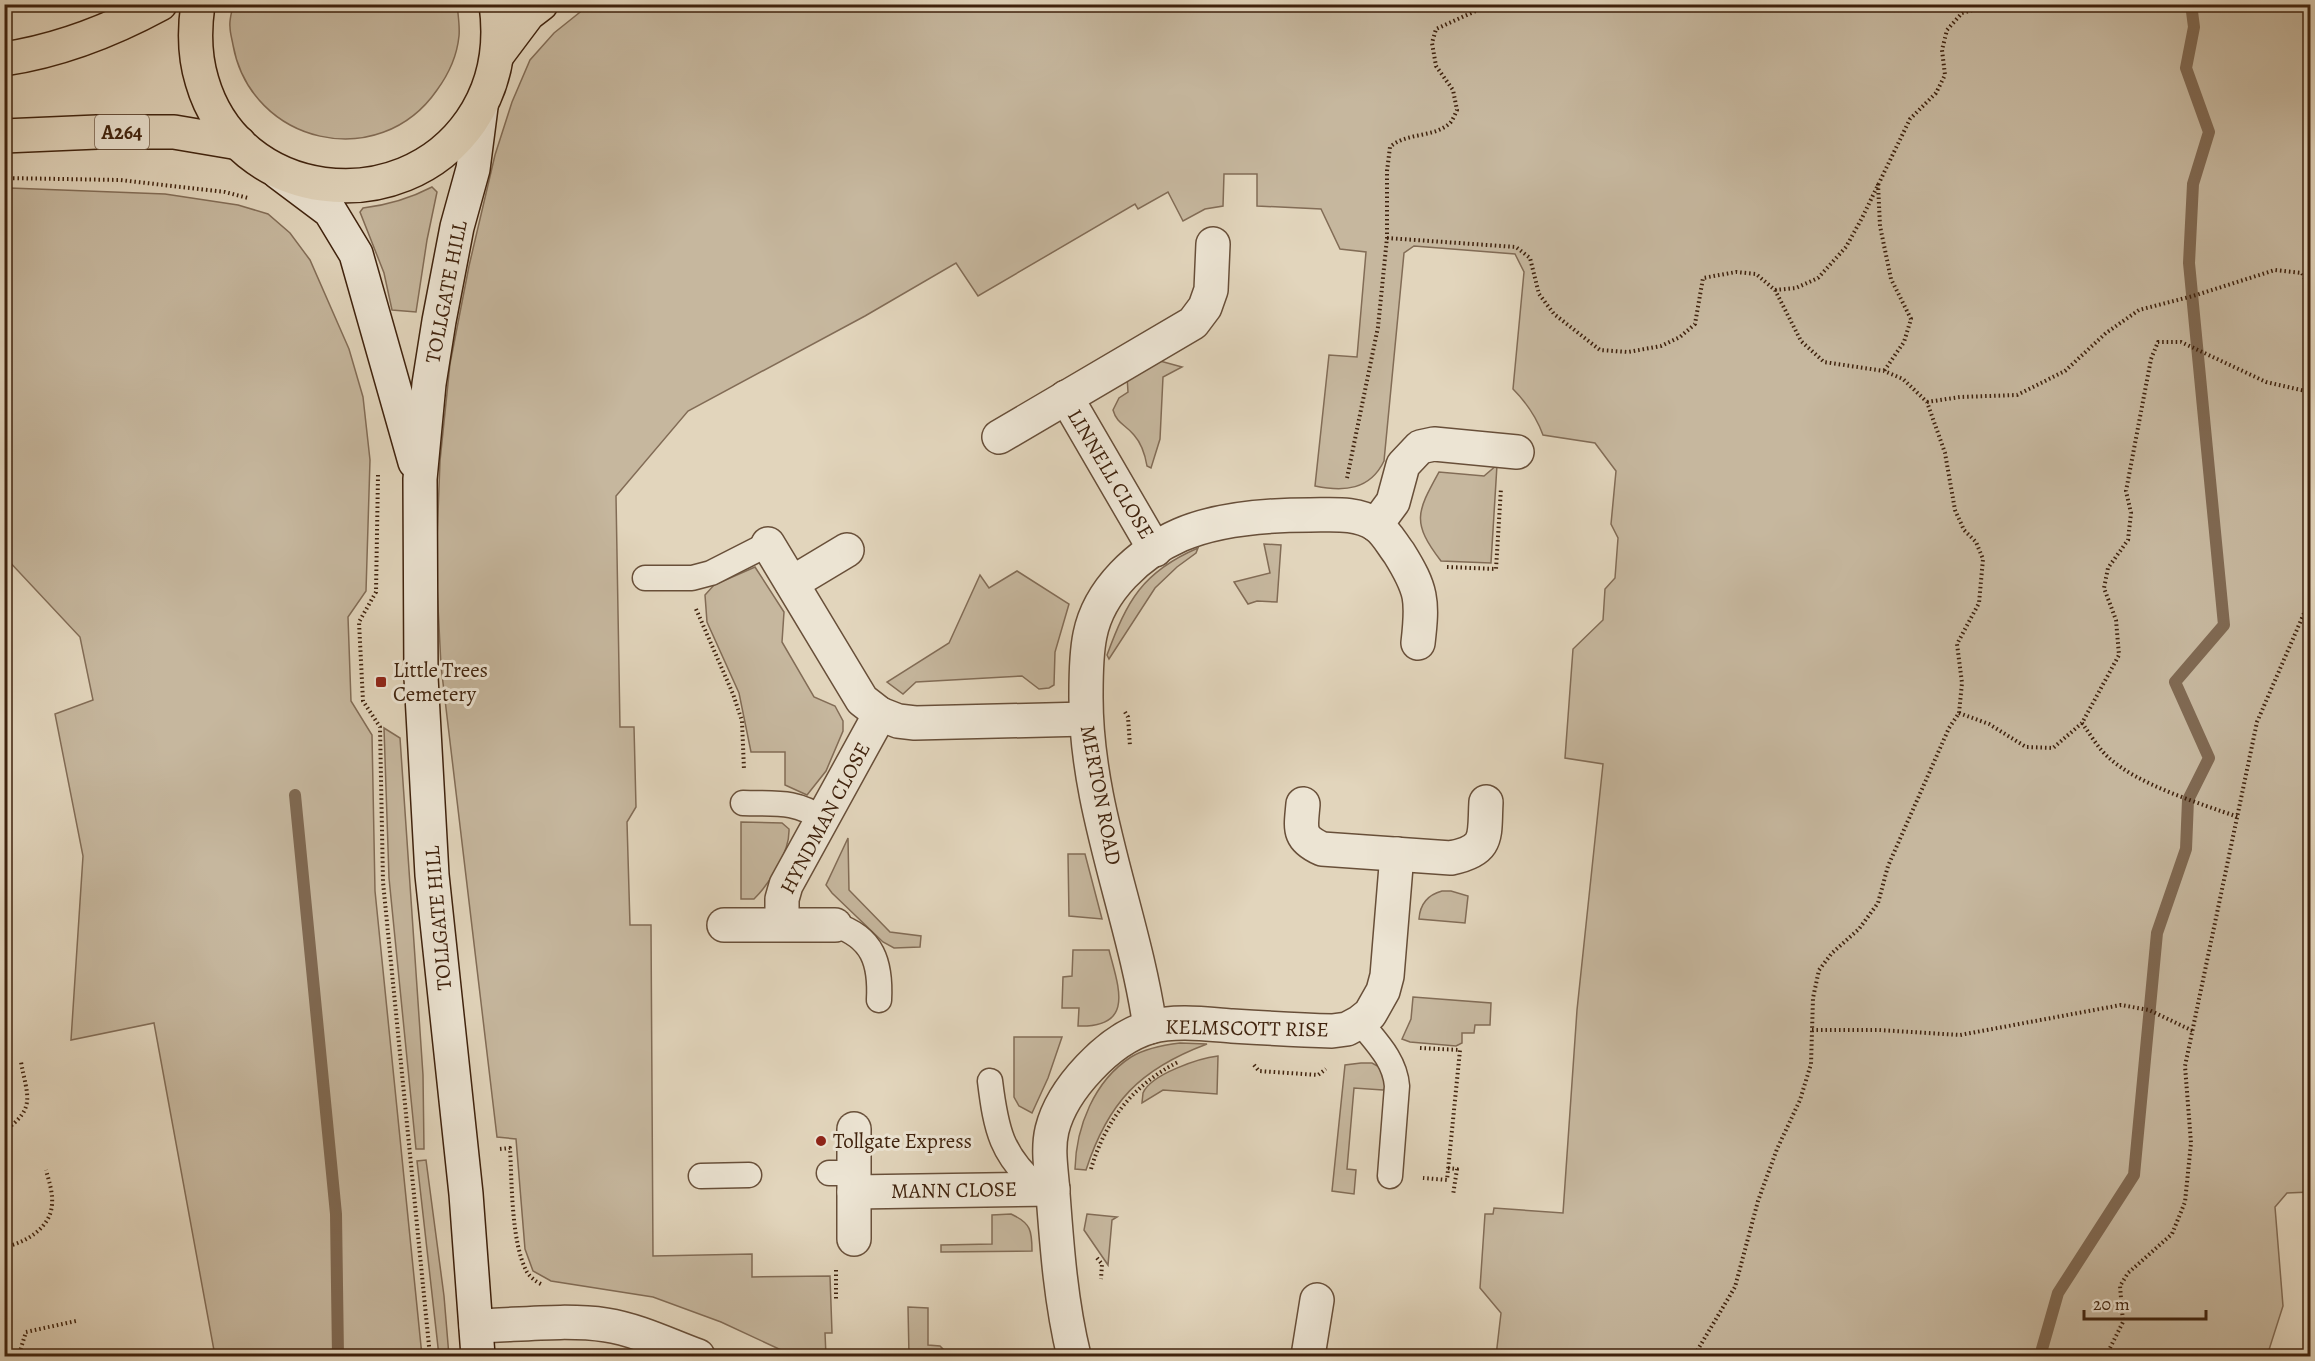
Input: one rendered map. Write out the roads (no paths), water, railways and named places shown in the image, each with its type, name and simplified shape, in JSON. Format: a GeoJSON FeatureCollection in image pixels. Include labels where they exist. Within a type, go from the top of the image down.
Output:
{"type":"FeatureCollection","features":[{"type":"Feature","properties":{"kind":"highway"},"geometry":{"type":"LineString","coordinates":[[4,59],[50,50],[132,20],[160,4]]}},
{"type":"Feature","properties":{"kind":"highway"},"geometry":{"type":"LineString","coordinates":[[198,4],[195,30],[196,57],[202,83],[213,108],[239,143],[256,158],[298,180],[350,187],[375,184],[401,177],[424,166],[445,151],[464,131],[481,107],[492,81],[498,54],[499,25],[496,4]]}},
{"type":"Feature","properties":{"kind":"highway"},"geometry":{"type":"LineString","coordinates":[[498,54],[528,14],[541,4]]}},
{"type":"Feature","properties":{"kind":"highway","name":"A264"},"geometry":{"type":"LineString","coordinates":[[4,136],[97,132],[174,132],[239,143]]}},
{"type":"Feature","properties":{"kind":"street","name":"TOLLGATE HILL"},"geometry":{"type":"LineString","coordinates":[[477,1341],[462,1151],[432,875],[421,677],[420,479],[429,384],[439,321],[457,227],[472,169],[481,107]]}},
{"type":"Feature","properties":{"kind":"street","name":"TOLLGATE HILL"},"geometry":{"type":"LineString","coordinates":[[275,169],[330,211],[356,254],[420,479]]}},
{"type":"Feature","properties":{"kind":"street"},"geometry":{"type":"LineString","coordinates":[[999,437],[1193,323],[1205,308],[1211,290],[1213,244]]}},
{"type":"Feature","properties":{"kind":"street","name":"LINNELL CLOSE"},"geometry":{"type":"LineString","coordinates":[[1066,397],[1155,550]]}},
{"type":"Feature","properties":{"kind":"street"},"geometry":{"type":"LineString","coordinates":[[1418,643],[1420,605],[1418,588],[1390,540],[1376,525],[1393,502],[1403,465],[1420,447],[1434,444],[1510,452]]}},
{"type":"Feature","properties":{"kind":"street","name":"MERTON ROAD"},"geometry":{"type":"LineString","coordinates":[[1150,1027],[1144,988],[1088,754],[1087,660],[1094,617],[1113,585],[1133,566],[1179,535],[1201,527],[1294,515],[1352,515],[1376,525]]}},
{"type":"Feature","properties":{"kind":"street"},"geometry":{"type":"LineString","coordinates":[[768,544],[862,700],[880,714],[898,721],[915,723],[1086,719]]}},
{"type":"Feature","properties":{"kind":"street"},"geometry":{"type":"LineString","coordinates":[[792,583],[847,550]]}},
{"type":"Feature","properties":{"kind":"street","name":"HYNDMAN CLOSE"},"geometry":{"type":"LineString","coordinates":[[782,924],[782,899],[786,885],[880,714]]}},
{"type":"Feature","properties":{"kind":"street"},"geometry":{"type":"LineString","coordinates":[[1303,804],[1301,829],[1304,838],[1310,844],[1322,849],[1451,858],[1469,854],[1479,848],[1484,838],[1486,802]]}},
{"type":"Feature","properties":{"kind":"street","name":"KELMSCOTT RISE"},"geometry":{"type":"LineString","coordinates":[[1074,1356],[1062,1295],[1049,1193],[1052,1131],[1056,1116],[1066,1097],[1094,1064],[1128,1038],[1150,1027],[1203,1024],[1332,1031],[1347,1029],[1369,1034],[1387,976],[1397,854]]}},
{"type":"Feature","properties":{"kind":"street"},"geometry":{"type":"LineString","coordinates":[[724,925],[835,925]]}},
{"type":"Feature","properties":{"kind":"street"},"geometry":{"type":"LineString","coordinates":[[854,1130],[846,1179],[854,1239]]}},
{"type":"Feature","properties":{"kind":"street","name":"MANN CLOSE"},"geometry":{"type":"LineString","coordinates":[[846,1179],[1049,1193]]}},
{"type":"Feature","properties":{"kind":"street"},"geometry":{"type":"LineString","coordinates":[[1308,1356],[1317,1300]]}},
{"type":"Feature","properties":{"kind":"street"},"geometry":{"type":"LineString","coordinates":[[477,1341],[561,1324],[608,1325],[635,1332],[698,1356]]}},
{"type":"Feature","properties":{"kind":"lane"},"geometry":{"type":"LineString","coordinates":[[645,578],[692,578],[711,573],[768,544]]}},
{"type":"Feature","properties":{"kind":"lane"},"geometry":{"type":"LineString","coordinates":[[743,803],[794,804],[823,819]]}},
{"type":"Feature","properties":{"kind":"lane"},"geometry":{"type":"LineString","coordinates":[[835,925],[857,935],[867,944],[876,960],[880,982],[879,1000]]}},
{"type":"Feature","properties":{"kind":"lane"},"geometry":{"type":"LineString","coordinates":[[1369,1034],[1396,1072],[1397,1086],[1390,1176]]}},
{"type":"Feature","properties":{"kind":"lane"},"geometry":{"type":"LineString","coordinates":[[990,1081],[996,1124],[1006,1149],[1020,1172],[1049,1193]]}},
{"type":"Feature","properties":{"kind":"lane"},"geometry":{"type":"LineString","coordinates":[[701,1176],[749,1175]]}},
{"type":"Feature","properties":{"kind":"waterway"},"geometry":{"type":"LineString","coordinates":[[2040,1356],[2058,1293],[2134,1175],[2157,933],[2186,849],[2188,800],[2209,758],[2175,682],[2224,625],[2189,263],[2193,184],[2209,132],[2186,68],[2194,27],[2191,4]]}},
{"type":"Feature","properties":{"kind":"waterway"},"geometry":{"type":"LineString","coordinates":[[295,795],[336,1214],[338,1356]]}},
{"type":"Feature","properties":{"kind":"place","name":"Little Trees Cemetery"},"geometry":{"type":"Point","coordinates":[381,682]}},
{"type":"Feature","properties":{"kind":"place","name":"Tollgate Express"},"geometry":{"type":"Point","coordinates":[821,1141]}}]}
